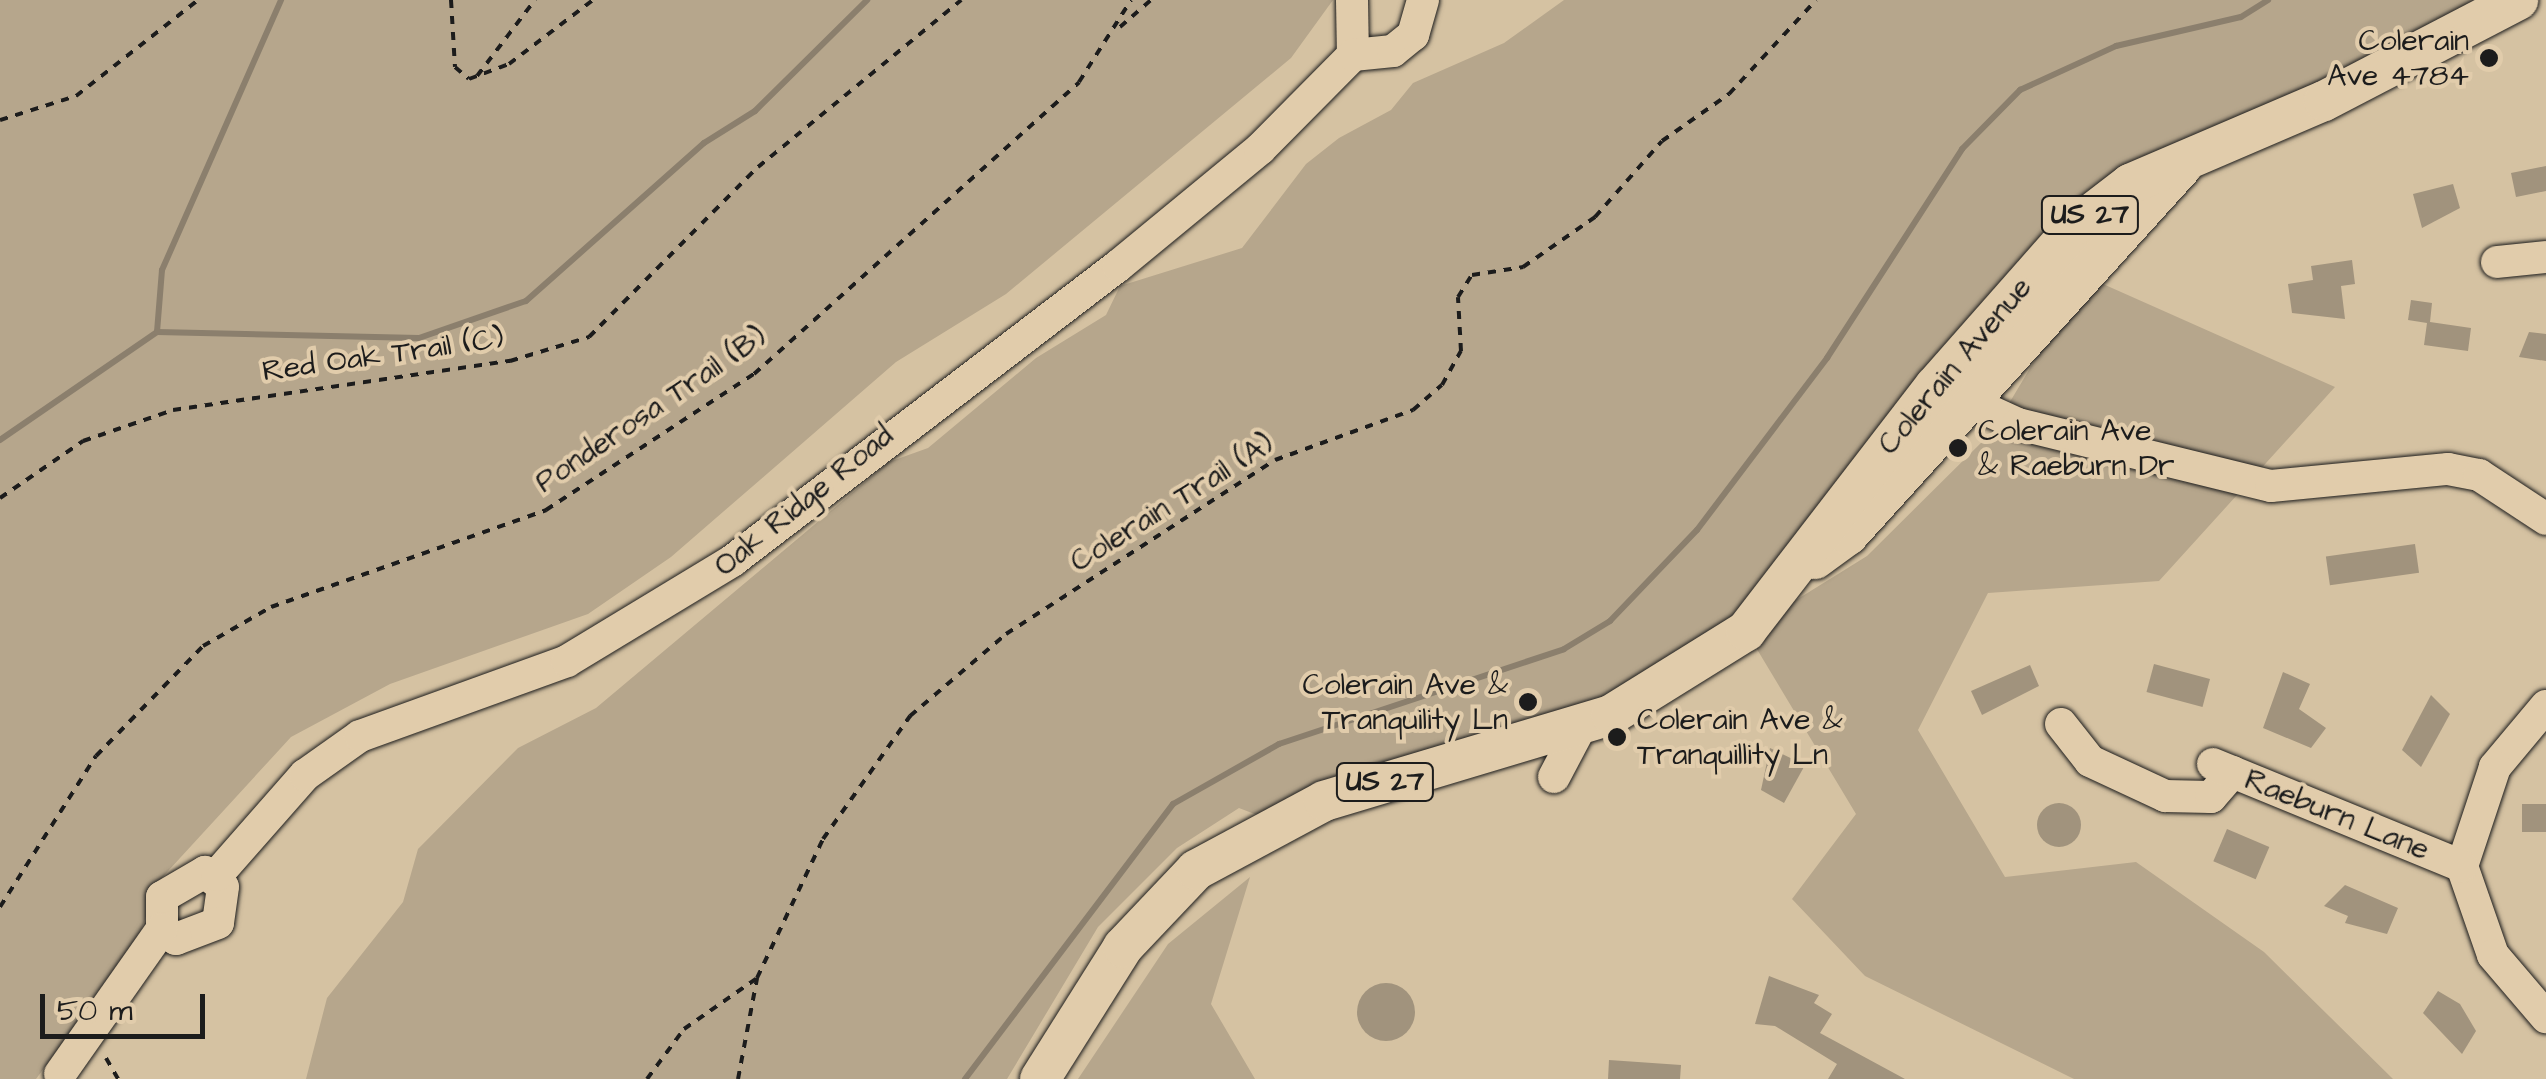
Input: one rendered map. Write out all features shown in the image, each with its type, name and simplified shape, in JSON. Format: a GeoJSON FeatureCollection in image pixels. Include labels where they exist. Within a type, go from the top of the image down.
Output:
{"type":"FeatureCollection","features":[{"type":"Feature","properties":{"kind":"main road","name":"Colerain Avenue"},"geometry":{"type":"LineString","coordinates":[[1040,1079],[1124,947],[1196,870],[1324,801],[1580,726],[1700,665],[1746,631],[1796,573],[1848,535],[2078,224],[2130,184],[2324,101],[2518,0]]}},
{"type":"Feature","properties":{"kind":"street"},"geometry":{"type":"LineString","coordinates":[[1352,0],[1353,56],[1393,51],[1413,36],[1423,0]]}},
{"type":"Feature","properties":{"kind":"street","name":"Oak Ridge Road"},"geometry":{"type":"LineString","coordinates":[[217,875],[305,775],[360,736],[567,661],[732,561],[1132,255],[1260,150],[1353,56]]}},
{"type":"Feature","properties":{"kind":"street"},"geometry":{"type":"LineString","coordinates":[[2497,262],[2546,257]]}},
{"type":"Feature","properties":{"kind":"street"},"geometry":{"type":"LineString","coordinates":[[1953,394],[2018,424],[2271,486],[2448,469],[2479,475],[2546,519]]}},
{"type":"Feature","properties":{"kind":"street"},"geometry":{"type":"LineString","coordinates":[[2546,706],[2495,767],[2462,866],[2493,955],[2546,1017]]}},
{"type":"Feature","properties":{"kind":"street","name":"Raeburn Lane"},"geometry":{"type":"LineString","coordinates":[[2061,724],[2090,760],[2165,796],[2211,797],[2223,768],[2462,866]]}},
{"type":"Feature","properties":{"kind":"street"},"geometry":{"type":"LineString","coordinates":[[1554,777],[1580,726]]}},
{"type":"Feature","properties":{"kind":"street"},"geometry":{"type":"LineString","coordinates":[[217,875],[223,907],[209,934],[176,939],[162,929],[158,912],[171,886],[217,875]]}},
{"type":"Feature","properties":{"kind":"street"},"geometry":{"type":"LineString","coordinates":[[60,1074],[162,929]]}},
{"type":"Feature","properties":{"kind":"path"},"geometry":{"type":"LineString","coordinates":[[0,120],[76,96],[198,0]]}},
{"type":"Feature","properties":{"kind":"path"},"geometry":{"type":"LineString","coordinates":[[451,0],[454,67],[477,78]]}},
{"type":"Feature","properties":{"kind":"path"},"geometry":{"type":"LineString","coordinates":[[477,78],[534,0]]}},
{"type":"Feature","properties":{"kind":"path"},"geometry":{"type":"LineString","coordinates":[[477,78],[593,0]]}},
{"type":"Feature","properties":{"kind":"path","name":"Red Oak Trail (C)"},"geometry":{"type":"LineString","coordinates":[[0,498],[83,440],[174,410],[492,364],[589,338],[758,167],[962,0]]}},
{"type":"Feature","properties":{"kind":"path","name":"Ponderosa Trail (B)"},"geometry":{"type":"LineString","coordinates":[[0,907],[96,756],[203,646],[271,607],[546,510],[754,374],[1079,82],[1117,30],[1132,0]]}},
{"type":"Feature","properties":{"kind":"path","name":"Ponderosa Trail (B)"},"geometry":{"type":"LineString","coordinates":[[1117,30],[1151,0]]}},
{"type":"Feature","properties":{"kind":"path","name":"Colerain Trail (A)"},"geometry":{"type":"LineString","coordinates":[[738,1079],[757,978],[823,839],[910,716],[1006,634],[1275,460],[1413,410],[1442,386],[1461,351],[1458,297],[1472,274],[1523,267],[1596,218],[1662,141],[1730,94],[1816,0]]}},
{"type":"Feature","properties":{"kind":"path"},"geometry":{"type":"LineString","coordinates":[[646,1079],[684,1029],[757,978]]}},
{"type":"Feature","properties":{"kind":"shaded area"},"geometry":{"type":"Polygon","coordinates":[[[0,0],[1333,0],[1291,58],[1006,294],[896,362],[671,557],[588,614],[390,684],[291,737],[158,882],[137,942],[36,1079],[0,1079],[0,0]]]}},
{"type":"Feature","properties":{"kind":"shaded area"},"geometry":{"type":"Polygon","coordinates":[[[1564,0],[2518,0],[2192,156],[1751,628],[1867,556],[1992,432],[2085,276],[2335,387],[2159,581],[1988,593],[1918,730],[2005,877],[2136,862],[2264,952],[2393,1079],[2074,1079],[1865,976],[1792,899],[1856,814],[1746,631],[1700,665],[1278,823],[1239,808],[1177,848],[1098,927],[1007,1079],[306,1079],[327,998],[403,902],[418,849],[518,748],[596,708],[889,462],[928,448],[1036,358],[1106,315],[1120,286],[1242,248],[1306,164],[1339,138],[1391,110],[1413,83],[1504,43],[1564,0]]]}},
{"type":"Feature","properties":{"kind":"shaded area"},"geometry":{"type":"Polygon","coordinates":[[[1250,877],[1211,1004],[1255,1079],[1078,1079],[1168,944],[1250,877]]]}},
{"type":"Feature","properties":{"kind":"building"},"geometry":{"type":"Polygon","coordinates":[[[2546,166],[2546,191],[2516,197],[2511,173],[2546,166]]]}},
{"type":"Feature","properties":{"kind":"building"},"geometry":{"type":"Polygon","coordinates":[[[2453,184],[2460,208],[2422,228],[2413,194],[2453,184]]]}},
{"type":"Feature","properties":{"kind":"building"},"geometry":{"type":"Polygon","coordinates":[[[2352,260],[2355,284],[2341,286],[2345,319],[2292,313],[2288,284],[2313,280],[2311,266],[2352,260]]]}},
{"type":"Feature","properties":{"kind":"building"},"geometry":{"type":"Polygon","coordinates":[[[2411,300],[2432,303],[2430,322],[2471,328],[2468,351],[2424,345],[2427,323],[2408,320],[2411,300]]]}},
{"type":"Feature","properties":{"kind":"building"},"geometry":{"type":"Polygon","coordinates":[[[2529,332],[2546,334],[2546,361],[2519,357],[2529,332]]]}},
{"type":"Feature","properties":{"kind":"building"},"geometry":{"type":"Polygon","coordinates":[[[2415,544],[2419,573],[2330,585],[2326,557],[2415,544]]]}},
{"type":"Feature","properties":{"kind":"building"},"geometry":{"type":"Polygon","coordinates":[[[2154,664],[2210,679],[2203,707],[2146,692],[2154,664]]]}},
{"type":"Feature","properties":{"kind":"building"},"geometry":{"type":"Polygon","coordinates":[[[2030,665],[2039,686],[1982,715],[1971,691],[2030,665]]]}},
{"type":"Feature","properties":{"kind":"building"},"geometry":{"type":"Polygon","coordinates":[[[2283,672],[2310,684],[2299,709],[2326,728],[2311,748],[2263,728],[2283,672]]]}},
{"type":"Feature","properties":{"kind":"building"},"geometry":{"type":"Polygon","coordinates":[[[2431,695],[2450,714],[2421,767],[2402,750],[2431,695]]]}},
{"type":"Feature","properties":{"kind":"building"},"geometry":{"type":"Polygon","coordinates":[[[1770,748],[1805,765],[1784,803],[1761,790],[1770,748]]]}},
{"type":"Feature","properties":{"kind":"building"},"geometry":{"type":"Polygon","coordinates":[[[2059,803],[2075,809],[2081,825],[2075,841],[2059,847],[2043,841],[2037,825],[2043,809],[2059,803]]]}},
{"type":"Feature","properties":{"kind":"building"},"geometry":{"type":"Polygon","coordinates":[[[2522,804],[2546,804],[2546,832],[2522,832],[2522,804]]]}},
{"type":"Feature","properties":{"kind":"building"},"geometry":{"type":"Polygon","coordinates":[[[2227,829],[2269,847],[2256,879],[2213,861],[2227,829]]]}},
{"type":"Feature","properties":{"kind":"building"},"geometry":{"type":"Polygon","coordinates":[[[2345,885],[2398,908],[2387,934],[2345,923],[2348,916],[2324,906],[2345,885]]]}},
{"type":"Feature","properties":{"kind":"building"},"geometry":{"type":"Polygon","coordinates":[[[1769,976],[1819,995],[1814,1003],[1832,1014],[1820,1033],[1905,1079],[1828,1079],[1837,1064],[1775,1026],[1755,1024],[1769,976]]]}},
{"type":"Feature","properties":{"kind":"building"},"geometry":{"type":"Polygon","coordinates":[[[1386,983],[1407,991],[1415,1012],[1407,1033],[1386,1041],[1365,1033],[1357,1012],[1365,991],[1386,983]]]}},
{"type":"Feature","properties":{"kind":"building"},"geometry":{"type":"Polygon","coordinates":[[[2438,991],[2460,1004],[2476,1031],[2462,1054],[2423,1013],[2438,991]]]}},
{"type":"Feature","properties":{"kind":"building"},"geometry":{"type":"Polygon","coordinates":[[[1609,1060],[1681,1065],[1680,1079],[1608,1079],[1609,1060]]]}},
{"type":"Feature","properties":{"kind":"waterway"},"geometry":{"type":"LineString","coordinates":[[157,332],[162,270],[281,0]]}},
{"type":"Feature","properties":{"kind":"waterway"},"geometry":{"type":"LineString","coordinates":[[0,440],[157,332],[419,338],[526,301],[704,143],[755,111],[867,0]]}},
{"type":"Feature","properties":{"kind":"waterway"},"geometry":{"type":"LineString","coordinates":[[965,1079],[1173,804],[1279,744],[1564,649],[1610,621],[1697,530],[1827,358],[1962,149],[2020,90],[2116,46],[2241,17],[2268,0]]}},
{"type":"Feature","properties":{"kind":"place","name":"Colerain Ave 4784"},"geometry":{"type":"Point","coordinates":[2489,58]}},
{"type":"Feature","properties":{"kind":"place","name":"Colerain Ave & Raeburn Dr"},"geometry":{"type":"Point","coordinates":[1958,448]}},
{"type":"Feature","properties":{"kind":"place","name":"Colerain Ave & Tranquility Ln"},"geometry":{"type":"Point","coordinates":[1528,702]}},
{"type":"Feature","properties":{"kind":"place","name":"Colerain Ave & Tranquillity Ln"},"geometry":{"type":"Point","coordinates":[1617,737]}}]}
